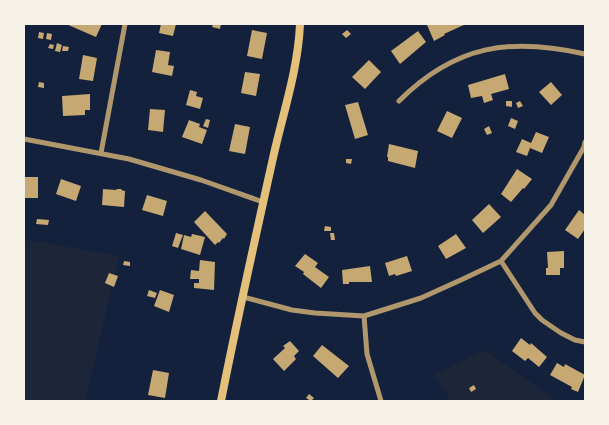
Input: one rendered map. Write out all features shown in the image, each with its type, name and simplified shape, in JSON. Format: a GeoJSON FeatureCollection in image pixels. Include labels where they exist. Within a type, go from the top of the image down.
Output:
{"type":"FeatureCollection","features":[{"type":"Feature","properties":{"kind":"main road"},"geometry":{"type":"LineString","coordinates":[[221,401],[263,202],[292,84],[300,24]]}},
{"type":"Feature","properties":{"kind":"street"},"geometry":{"type":"LineString","coordinates":[[101,153],[125,24]]}},
{"type":"Feature","properties":{"kind":"street"},"geometry":{"type":"LineString","coordinates":[[399,101],[416,84],[452,60],[484,50],[543,46],[585,54]]}},
{"type":"Feature","properties":{"kind":"street"},"geometry":{"type":"LineString","coordinates":[[24,139],[101,153],[165,169],[263,202]]}},
{"type":"Feature","properties":{"kind":"street"},"geometry":{"type":"LineString","coordinates":[[242,297],[292,310],[364,316],[421,298],[501,261],[551,205],[585,142]]}},
{"type":"Feature","properties":{"kind":"street"},"geometry":{"type":"LineString","coordinates":[[501,261],[535,313],[542,320],[561,333],[575,340],[585,342]]}},
{"type":"Feature","properties":{"kind":"street"},"geometry":{"type":"LineString","coordinates":[[364,316],[367,354],[381,401]]}},
{"type":"Feature","properties":{"kind":"shaded area"},"geometry":{"type":"Polygon","coordinates":[[[24,239],[119,256],[85,401],[24,401],[24,239]]]}},
{"type":"Feature","properties":{"kind":"shaded area"},"geometry":{"type":"Polygon","coordinates":[[[485,350],[557,401],[451,401],[434,375],[485,350]]]}},
{"type":"Feature","properties":{"kind":"building"},"geometry":{"type":"Polygon","coordinates":[[[66,24],[102,24],[96,37],[66,24]]]}},
{"type":"Feature","properties":{"kind":"building"},"geometry":{"type":"Polygon","coordinates":[[[161,24],[176,24],[173,36],[159,33],[161,24]]]}},
{"type":"Feature","properties":{"kind":"building"},"geometry":{"type":"Polygon","coordinates":[[[213,24],[221,24],[220,29],[212,27],[213,24]]]}},
{"type":"Feature","properties":{"kind":"building"},"geometry":{"type":"Polygon","coordinates":[[[466,24],[434,41],[427,25],[466,24]]]}},
{"type":"Feature","properties":{"kind":"building"},"geometry":{"type":"Polygon","coordinates":[[[252,30],[267,33],[262,59],[247,56],[252,30]]]}},
{"type":"Feature","properties":{"kind":"building"},"geometry":{"type":"Polygon","coordinates":[[[347,30],[351,34],[346,38],[342,34],[347,30]]]}},
{"type":"Feature","properties":{"kind":"building"},"geometry":{"type":"Polygon","coordinates":[[[418,31],[426,42],[400,64],[391,51],[418,31]]]}},
{"type":"Feature","properties":{"kind":"building"},"geometry":{"type":"Polygon","coordinates":[[[39,32],[44,33],[43,39],[38,38],[39,32]]]}},
{"type":"Feature","properties":{"kind":"building"},"geometry":{"type":"Polygon","coordinates":[[[47,33],[52,34],[51,40],[46,39],[47,33]]]}},
{"type":"Feature","properties":{"kind":"building"},"geometry":{"type":"Polygon","coordinates":[[[57,43],[62,45],[60,52],[55,51],[57,43]]]}},
{"type":"Feature","properties":{"kind":"building"},"geometry":{"type":"Polygon","coordinates":[[[50,44],[54,45],[53,49],[48,48],[50,44]]]}},
{"type":"Feature","properties":{"kind":"building"},"geometry":{"type":"Polygon","coordinates":[[[63,46],[69,47],[68,51],[62,51],[63,46]]]}},
{"type":"Feature","properties":{"kind":"building"},"geometry":{"type":"Polygon","coordinates":[[[156,50],[170,52],[168,65],[174,66],[172,76],[152,72],[156,50]]]}},
{"type":"Feature","properties":{"kind":"building"},"geometry":{"type":"Polygon","coordinates":[[[83,55],[97,58],[93,81],[79,79],[83,55]]]}},
{"type":"Feature","properties":{"kind":"building"},"geometry":{"type":"Polygon","coordinates":[[[369,60],[381,72],[365,89],[352,77],[369,60]]]}},
{"type":"Feature","properties":{"kind":"building"},"geometry":{"type":"Polygon","coordinates":[[[245,72],[260,74],[256,96],[241,93],[245,72]]]}},
{"type":"Feature","properties":{"kind":"building"},"geometry":{"type":"Polygon","coordinates":[[[505,74],[509,89],[491,94],[493,100],[484,103],[482,96],[471,98],[468,85],[505,74]]]}},
{"type":"Feature","properties":{"kind":"building"},"geometry":{"type":"Polygon","coordinates":[[[39,82],[44,83],[44,88],[38,87],[39,82]]]}},
{"type":"Feature","properties":{"kind":"building"},"geometry":{"type":"Polygon","coordinates":[[[551,82],[562,95],[551,105],[539,92],[551,82]]]}},
{"type":"Feature","properties":{"kind":"building"},"geometry":{"type":"Polygon","coordinates":[[[190,90],[197,92],[196,96],[203,98],[200,109],[186,105],[190,90]]]}},
{"type":"Feature","properties":{"kind":"building"},"geometry":{"type":"Polygon","coordinates":[[[90,94],[90,110],[85,110],[85,115],[63,116],[62,96],[90,94]]]}},
{"type":"Feature","properties":{"kind":"building"},"geometry":{"type":"Polygon","coordinates":[[[506,101],[512,101],[512,107],[506,106],[506,101]]]}},
{"type":"Feature","properties":{"kind":"building"},"geometry":{"type":"Polygon","coordinates":[[[520,101],[523,106],[518,108],[516,103],[520,101]]]}},
{"type":"Feature","properties":{"kind":"building"},"geometry":{"type":"Polygon","coordinates":[[[358,102],[368,135],[355,139],[345,105],[358,102]]]}},
{"type":"Feature","properties":{"kind":"building"},"geometry":{"type":"Polygon","coordinates":[[[150,109],[165,110],[163,132],[148,130],[150,109]]]}},
{"type":"Feature","properties":{"kind":"building"},"geometry":{"type":"Polygon","coordinates":[[[447,111],[462,118],[452,138],[437,131],[447,111]]]}},
{"type":"Feature","properties":{"kind":"building"},"geometry":{"type":"Polygon","coordinates":[[[511,118],[518,121],[515,129],[508,126],[511,118]]]}},
{"type":"Feature","properties":{"kind":"building"},"geometry":{"type":"Polygon","coordinates":[[[206,119],[210,120],[208,128],[203,126],[206,119]]]}},
{"type":"Feature","properties":{"kind":"building"},"geometry":{"type":"Polygon","coordinates":[[[189,120],[200,124],[199,127],[207,130],[202,144],[182,137],[189,120]]]}},
{"type":"Feature","properties":{"kind":"building"},"geometry":{"type":"Polygon","coordinates":[[[235,124],[250,127],[245,154],[229,151],[235,124]]]}},
{"type":"Feature","properties":{"kind":"building"},"geometry":{"type":"Polygon","coordinates":[[[489,126],[492,133],[487,135],[484,129],[489,126]]]}},
{"type":"Feature","properties":{"kind":"building"},"geometry":{"type":"Polygon","coordinates":[[[536,132],[549,137],[542,153],[530,148],[527,156],[516,152],[522,139],[531,143],[536,132]]]}},
{"type":"Feature","properties":{"kind":"building"},"geometry":{"type":"Polygon","coordinates":[[[389,144],[418,151],[415,168],[388,161],[389,144]]]}},
{"type":"Feature","properties":{"kind":"building"},"geometry":{"type":"Polygon","coordinates":[[[346,159],[352,159],[351,164],[346,163],[346,159]]]}},
{"type":"Feature","properties":{"kind":"building"},"geometry":{"type":"Polygon","coordinates":[[[517,169],[532,179],[511,202],[501,194],[517,169]]]}},
{"type":"Feature","properties":{"kind":"building"},"geometry":{"type":"Polygon","coordinates":[[[24,177],[38,177],[38,198],[24,198],[24,177]]]}},
{"type":"Feature","properties":{"kind":"building"},"geometry":{"type":"Polygon","coordinates":[[[61,179],[81,186],[76,201],[56,194],[61,179]]]}},
{"type":"Feature","properties":{"kind":"building"},"geometry":{"type":"Polygon","coordinates":[[[103,189],[122,189],[125,191],[124,207],[102,205],[103,189]]]}},
{"type":"Feature","properties":{"kind":"building"},"geometry":{"type":"Polygon","coordinates":[[[147,195],[167,201],[163,216],[142,210],[147,195]]]}},
{"type":"Feature","properties":{"kind":"building"},"geometry":{"type":"Polygon","coordinates":[[[489,204],[501,217],[483,233],[472,220],[489,204]]]}},
{"type":"Feature","properties":{"kind":"building"},"geometry":{"type":"Polygon","coordinates":[[[579,210],[585,215],[585,229],[578,239],[565,230],[579,210]]]}},
{"type":"Feature","properties":{"kind":"building"},"geometry":{"type":"Polygon","coordinates":[[[205,211],[227,234],[224,239],[215,245],[194,222],[205,211]]]}},
{"type":"Feature","properties":{"kind":"building"},"geometry":{"type":"Polygon","coordinates":[[[37,219],[49,220],[48,225],[36,224],[37,219]]]}},
{"type":"Feature","properties":{"kind":"building"},"geometry":{"type":"Polygon","coordinates":[[[325,226],[331,227],[331,231],[324,231],[325,226]]]}},
{"type":"Feature","properties":{"kind":"building"},"geometry":{"type":"Polygon","coordinates":[[[176,233],[183,235],[178,248],[172,246],[176,233]]]}},
{"type":"Feature","properties":{"kind":"building"},"geometry":{"type":"Polygon","coordinates":[[[330,233],[334,233],[335,240],[331,240],[330,233]]]}},
{"type":"Feature","properties":{"kind":"building"},"geometry":{"type":"Polygon","coordinates":[[[192,234],[205,237],[200,255],[181,249],[184,235],[191,237],[192,234]]]}},
{"type":"Feature","properties":{"kind":"building"},"geometry":{"type":"Polygon","coordinates":[[[456,234],[466,248],[446,259],[438,246],[456,234]]]}},
{"type":"Feature","properties":{"kind":"building"},"geometry":{"type":"Polygon","coordinates":[[[564,251],[564,268],[560,268],[560,275],[546,275],[546,268],[548,268],[547,252],[564,251]]]}},
{"type":"Feature","properties":{"kind":"building"},"geometry":{"type":"Polygon","coordinates":[[[305,254],[318,263],[315,267],[329,277],[321,288],[295,266],[305,254]]]}},
{"type":"Feature","properties":{"kind":"building"},"geometry":{"type":"Polygon","coordinates":[[[407,256],[412,271],[389,276],[385,263],[407,256]]]}},
{"type":"Feature","properties":{"kind":"building"},"geometry":{"type":"Polygon","coordinates":[[[200,260],[215,262],[214,290],[194,288],[194,283],[199,283],[199,279],[190,279],[191,270],[199,271],[200,260]]]}},
{"type":"Feature","properties":{"kind":"building"},"geometry":{"type":"Polygon","coordinates":[[[124,261],[130,262],[130,266],[123,265],[124,261]]]}},
{"type":"Feature","properties":{"kind":"building"},"geometry":{"type":"Polygon","coordinates":[[[370,266],[372,282],[349,282],[349,284],[343,284],[342,270],[370,266]]]}},
{"type":"Feature","properties":{"kind":"building"},"geometry":{"type":"Polygon","coordinates":[[[109,273],[118,276],[114,287],[105,283],[109,273]]]}},
{"type":"Feature","properties":{"kind":"building"},"geometry":{"type":"Polygon","coordinates":[[[149,290],[157,293],[155,298],[147,296],[149,290]]]}},
{"type":"Feature","properties":{"kind":"building"},"geometry":{"type":"Polygon","coordinates":[[[160,290],[174,295],[169,312],[154,306],[160,290]]]}},
{"type":"Feature","properties":{"kind":"building"},"geometry":{"type":"Polygon","coordinates":[[[521,338],[530,345],[531,343],[547,357],[539,367],[528,358],[525,361],[512,351],[521,338]]]}},
{"type":"Feature","properties":{"kind":"building"},"geometry":{"type":"Polygon","coordinates":[[[290,341],[299,351],[294,356],[296,359],[284,371],[273,359],[285,348],[283,346],[290,341]]]}},
{"type":"Feature","properties":{"kind":"building"},"geometry":{"type":"Polygon","coordinates":[[[322,345],[349,366],[338,378],[313,356],[322,345]]]}},
{"type":"Feature","properties":{"kind":"building"},"geometry":{"type":"Polygon","coordinates":[[[557,363],[564,367],[565,364],[585,375],[578,392],[550,375],[557,363]]]}},
{"type":"Feature","properties":{"kind":"building"},"geometry":{"type":"Polygon","coordinates":[[[153,370],[169,373],[165,398],[148,395],[153,370]]]}},
{"type":"Feature","properties":{"kind":"building"},"geometry":{"type":"Polygon","coordinates":[[[474,385],[476,389],[471,392],[469,388],[474,385]]]}},
{"type":"Feature","properties":{"kind":"building"},"geometry":{"type":"Polygon","coordinates":[[[309,394],[314,398],[311,401],[306,398],[309,394]]]}}]}
